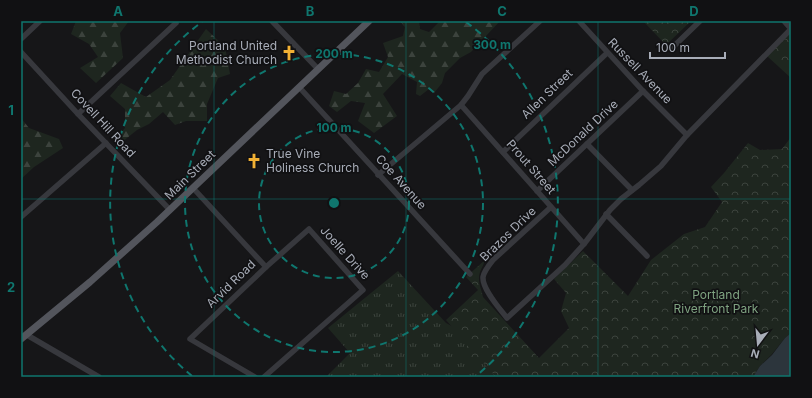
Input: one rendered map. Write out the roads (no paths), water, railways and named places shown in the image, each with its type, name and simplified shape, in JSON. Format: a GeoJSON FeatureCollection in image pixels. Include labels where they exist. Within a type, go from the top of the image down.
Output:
{"type":"FeatureCollection","features":[{"type":"Feature","properties":{"kind":"main road","name":"Main Street"},"geometry":{"type":"LineString","coordinates":[[24,337],[90,282],[170,210],[370,21]]}},
{"type":"Feature","properties":{"kind":"street"},"geometry":{"type":"LineString","coordinates":[[21,39],[40,21]]}},
{"type":"Feature","properties":{"kind":"street"},"geometry":{"type":"LineString","coordinates":[[272,21],[318,69]]}},
{"type":"Feature","properties":{"kind":"street"},"geometry":{"type":"LineString","coordinates":[[378,174],[461,105],[482,74],[540,21]]}},
{"type":"Feature","properties":{"kind":"street","name":"Russell Avenue"},"geometry":{"type":"LineString","coordinates":[[579,21],[643,91],[687,136]]}},
{"type":"Feature","properties":{"kind":"street"},"geometry":{"type":"LineString","coordinates":[[673,47],[700,21]]}},
{"type":"Feature","properties":{"kind":"street"},"geometry":{"type":"LineString","coordinates":[[584,244],[606,214],[621,199],[661,166],[687,136],[791,29],[784,21]]}},
{"type":"Feature","properties":{"kind":"street"},"geometry":{"type":"LineString","coordinates":[[78,114],[176,23]]}},
{"type":"Feature","properties":{"kind":"street","name":"Covell Hill Road"},"geometry":{"type":"LineString","coordinates":[[21,52],[170,210]]}},
{"type":"Feature","properties":{"kind":"street","name":"Allen Street"},"geometry":{"type":"LineString","coordinates":[[502,152],[607,52]]}},
{"type":"Feature","properties":{"kind":"street","name":"Coe Avenue"},"geometry":{"type":"LineString","coordinates":[[299,87],[470,274]]}},
{"type":"Feature","properties":{"kind":"street","name":"McDonald Drive"},"geometry":{"type":"LineString","coordinates":[[537,191],[643,91]]}},
{"type":"Feature","properties":{"kind":"street","name":"Prout Street"},"geometry":{"type":"LineString","coordinates":[[461,105],[584,244]]}},
{"type":"Feature","properties":{"kind":"street"},"geometry":{"type":"LineString","coordinates":[[21,217],[106,143]]}},
{"type":"Feature","properties":{"kind":"street"},"geometry":{"type":"LineString","coordinates":[[587,144],[632,190]]}},
{"type":"Feature","properties":{"kind":"street","name":"Arvid Road"},"geometry":{"type":"LineString","coordinates":[[193,188],[266,267],[190,339],[255,377]]}},
{"type":"Feature","properties":{"kind":"street","name":"Brazos Drive"},"geometry":{"type":"LineString","coordinates":[[551,207],[493,260],[483,277],[485,287],[489,295],[507,318],[565,265],[584,244]]}},
{"type":"Feature","properties":{"kind":"street"},"geometry":{"type":"LineString","coordinates":[[606,214],[647,256]]}},
{"type":"Feature","properties":{"kind":"street","name":"Joelle Drive"},"geometry":{"type":"LineString","coordinates":[[264,377],[363,290],[309,229],[266,267]]}},
{"type":"Feature","properties":{"kind":"street"},"geometry":{"type":"LineString","coordinates":[[24,337],[99,377]]}},
{"type":"Feature","properties":{"kind":"place","name":"Portland United Methodist Church"},"geometry":{"type":"Point","coordinates":[289,53]}},
{"type":"Feature","properties":{"kind":"place","name":"True Vine Holiness Church"},"geometry":{"type":"Point","coordinates":[254,161]}},
{"type":"Feature","properties":{"kind":"park label","name":"Portland Riverfront Park"},"geometry":{"type":"Point","coordinates":[716,302]}}]}
